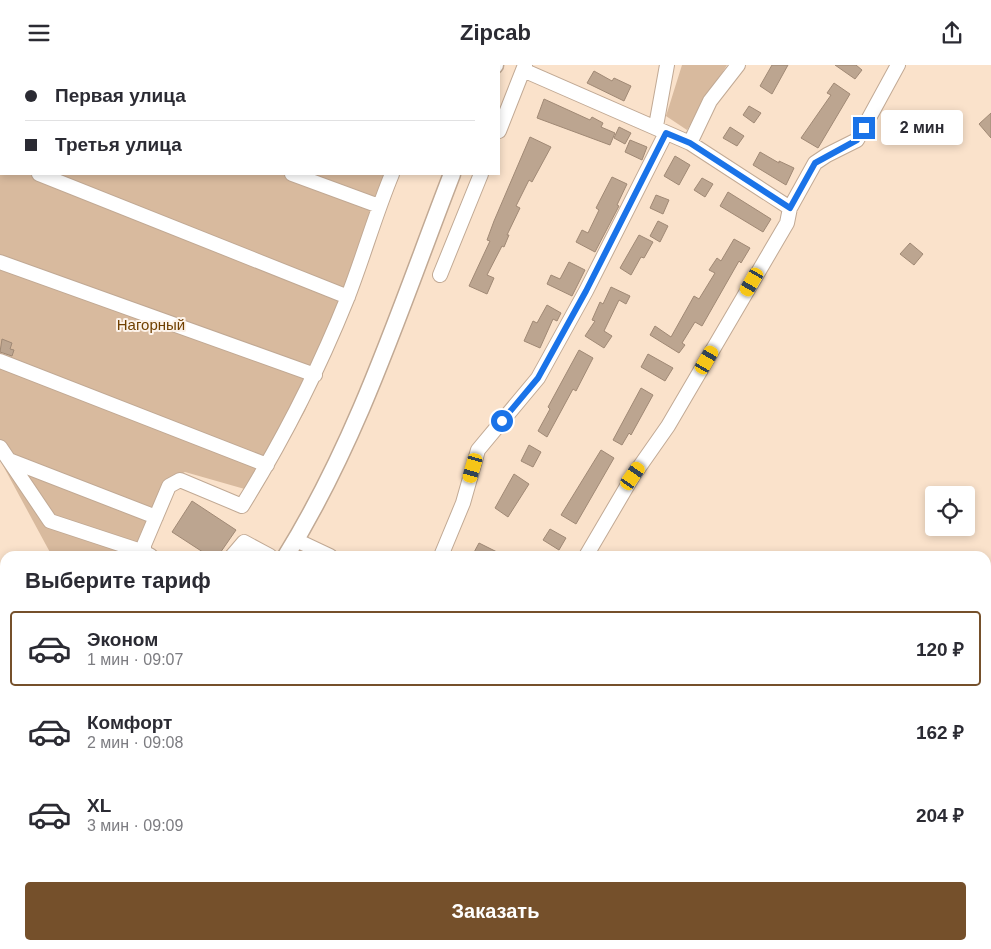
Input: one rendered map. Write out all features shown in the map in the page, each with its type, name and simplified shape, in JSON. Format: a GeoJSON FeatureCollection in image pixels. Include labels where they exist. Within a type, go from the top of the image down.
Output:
{"type":"FeatureCollection","features":[{"type":"Feature","properties":{"kind":"main road"},"geometry":{"type":"LineString","coordinates":[[289,551],[320,497],[362,407],[452,175]]}},
{"type":"Feature","properties":{"kind":"street"},"geometry":{"type":"LineString","coordinates":[[443,551],[463,503],[478,450],[538,378],[586,291],[661,130],[667,65]]}},
{"type":"Feature","properties":{"kind":"street"},"geometry":{"type":"LineString","coordinates":[[690,143],[710,101],[738,65]]}},
{"type":"Feature","properties":{"kind":"street"},"geometry":{"type":"LineString","coordinates":[[589,551],[633,476],[668,426],[787,223],[790,208],[815,163],[857,140],[898,65]]}},
{"type":"Feature","properties":{"kind":"street"},"geometry":{"type":"LineString","coordinates":[[500,128],[524,67],[690,143],[790,208]]}},
{"type":"Feature","properties":{"kind":"street"},"geometry":{"type":"LineString","coordinates":[[42,175],[348,297]]}},
{"type":"Feature","properties":{"kind":"street"},"geometry":{"type":"LineString","coordinates":[[295,175],[379,206]]}},
{"type":"Feature","properties":{"kind":"street"},"geometry":{"type":"LineString","coordinates":[[147,551],[147,536],[169,486],[180,480],[242,506],[268,465],[315,375],[348,297],[392,175]]}},
{"type":"Feature","properties":{"kind":"street"},"geometry":{"type":"LineString","coordinates":[[440,275],[481,175]]}},
{"type":"Feature","properties":{"kind":"street"},"geometry":{"type":"LineString","coordinates":[[0,262],[315,375]]}},
{"type":"Feature","properties":{"kind":"street"},"geometry":{"type":"LineString","coordinates":[[0,361],[268,465]]}},
{"type":"Feature","properties":{"kind":"street"},"geometry":{"type":"LineString","coordinates":[[0,447],[50,521],[138,551]]}},
{"type":"Feature","properties":{"kind":"street"},"geometry":{"type":"LineString","coordinates":[[9,461],[156,517]]}},
{"type":"Feature","properties":{"kind":"street"},"geometry":{"type":"LineString","coordinates":[[296,540],[319,551]]}},
{"type":"Feature","properties":{"kind":"street"},"geometry":{"type":"LineString","coordinates":[[236,551],[244,542],[261,551]]}},
{"type":"Feature","properties":{"kind":"green space"},"geometry":{"type":"Polygon","coordinates":[[[682,65],[727,65],[687,130],[666,116],[682,65]]]}},
{"type":"Feature","properties":{"kind":"green space","name":"Нагорный"},"geometry":{"type":"Polygon","coordinates":[[[0,175],[400,175],[305,411],[259,493],[185,472],[164,481],[140,535],[136,551],[49,551],[0,460],[0,175]]]}},
{"type":"Feature","properties":{"kind":"building"},"geometry":{"type":"Polygon","coordinates":[[[772,65],[788,65],[772,94],[760,86],[772,65]]]}},
{"type":"Feature","properties":{"kind":"building"},"geometry":{"type":"Polygon","coordinates":[[[835,65],[856,65],[862,70],[855,79],[835,65]]]}},
{"type":"Feature","properties":{"kind":"building"},"geometry":{"type":"Polygon","coordinates":[[[594,71],[612,81],[614,78],[631,86],[624,101],[587,83],[594,71]]]}},
{"type":"Feature","properties":{"kind":"building"},"geometry":{"type":"Polygon","coordinates":[[[834,83],[850,94],[818,148],[801,138],[831,95],[827,93],[834,83]]]}},
{"type":"Feature","properties":{"kind":"building"},"geometry":{"type":"Polygon","coordinates":[[[544,99],[590,120],[592,117],[603,123],[601,127],[615,133],[610,145],[537,118],[544,99]]]}},
{"type":"Feature","properties":{"kind":"building"},"geometry":{"type":"Polygon","coordinates":[[[749,106],[761,113],[754,123],[743,115],[749,106]]]}},
{"type":"Feature","properties":{"kind":"building"},"geometry":{"type":"Polygon","coordinates":[[[991,113],[991,138],[979,124],[991,113]]]}},
{"type":"Feature","properties":{"kind":"building"},"geometry":{"type":"Polygon","coordinates":[[[619,127],[631,133],[625,144],[614,138],[619,127]]]}},
{"type":"Feature","properties":{"kind":"building"},"geometry":{"type":"Polygon","coordinates":[[[730,127],[744,136],[737,146],[723,138],[730,127]]]}},
{"type":"Feature","properties":{"kind":"building"},"geometry":{"type":"Polygon","coordinates":[[[530,137],[551,147],[532,182],[529,180],[516,206],[520,208],[507,235],[509,235],[504,247],[502,246],[487,275],[494,278],[487,294],[469,286],[490,241],[487,240],[494,221],[530,137]]]}},
{"type":"Feature","properties":{"kind":"building"},"geometry":{"type":"Polygon","coordinates":[[[630,140],[647,147],[642,160],[625,152],[630,140]]]}},
{"type":"Feature","properties":{"kind":"building"},"geometry":{"type":"Polygon","coordinates":[[[760,152],[779,163],[779,161],[794,168],[786,185],[753,165],[760,152]]]}},
{"type":"Feature","properties":{"kind":"building"},"geometry":{"type":"Polygon","coordinates":[[[675,156],[690,165],[679,185],[664,176],[675,156]]]}},
{"type":"Feature","properties":{"kind":"building"},"geometry":{"type":"Polygon","coordinates":[[[612,177],[627,184],[617,205],[619,206],[595,252],[576,242],[582,230],[588,233],[599,210],[596,208],[612,177]]]}},
{"type":"Feature","properties":{"kind":"building"},"geometry":{"type":"Polygon","coordinates":[[[702,178],[713,184],[705,197],[694,190],[702,178]]]}},
{"type":"Feature","properties":{"kind":"building"},"geometry":{"type":"Polygon","coordinates":[[[728,192],[771,219],[763,232],[720,206],[728,192]]]}},
{"type":"Feature","properties":{"kind":"building"},"geometry":{"type":"Polygon","coordinates":[[[656,195],[669,200],[663,214],[650,208],[656,195]]]}},
{"type":"Feature","properties":{"kind":"building"},"geometry":{"type":"Polygon","coordinates":[[[658,221],[668,226],[660,242],[650,236],[658,221]]]}},
{"type":"Feature","properties":{"kind":"building"},"geometry":{"type":"Polygon","coordinates":[[[639,235],[653,242],[644,258],[641,257],[631,275],[620,268],[639,235]]]}},
{"type":"Feature","properties":{"kind":"building"},"geometry":{"type":"Polygon","coordinates":[[[734,239],[750,248],[741,263],[739,261],[702,326],[695,322],[682,343],[685,345],[679,353],[650,335],[655,326],[671,337],[694,296],[699,299],[715,273],[709,270],[717,258],[721,261],[734,239]]]}},
{"type":"Feature","properties":{"kind":"building"},"geometry":{"type":"Polygon","coordinates":[[[910,243],[923,254],[914,265],[900,254],[910,243]]]}},
{"type":"Feature","properties":{"kind":"building"},"geometry":{"type":"Polygon","coordinates":[[[569,262],[585,270],[572,296],[547,284],[551,275],[560,279],[569,262]]]}},
{"type":"Feature","properties":{"kind":"building"},"geometry":{"type":"Polygon","coordinates":[[[611,287],[630,296],[626,304],[619,300],[604,331],[612,336],[604,348],[585,336],[595,321],[592,320],[600,302],[603,304],[611,287]]]}},
{"type":"Feature","properties":{"kind":"building"},"geometry":{"type":"Polygon","coordinates":[[[547,305],[561,313],[557,321],[553,319],[540,348],[524,341],[533,321],[537,323],[547,305]]]}},
{"type":"Feature","properties":{"kind":"building"},"geometry":{"type":"Polygon","coordinates":[[[2,339],[12,343],[10,349],[14,350],[12,356],[0,352],[2,339]]]}},
{"type":"Feature","properties":{"kind":"building"},"geometry":{"type":"Polygon","coordinates":[[[579,350],[593,358],[576,391],[573,389],[547,437],[538,431],[550,409],[548,407],[579,350]]]}},
{"type":"Feature","properties":{"kind":"building"},"geometry":{"type":"Polygon","coordinates":[[[648,354],[673,368],[665,381],[641,367],[648,354]]]}},
{"type":"Feature","properties":{"kind":"building"},"geometry":{"type":"Polygon","coordinates":[[[641,388],[653,395],[631,435],[629,433],[622,445],[613,440],[641,388]]]}},
{"type":"Feature","properties":{"kind":"building"},"geometry":{"type":"Polygon","coordinates":[[[529,445],[541,452],[533,467],[521,461],[529,445]]]}},
{"type":"Feature","properties":{"kind":"building"},"geometry":{"type":"Polygon","coordinates":[[[601,450],[614,458],[576,524],[561,515],[601,450]]]}},
{"type":"Feature","properties":{"kind":"building"},"geometry":{"type":"Polygon","coordinates":[[[514,474],[529,484],[508,517],[495,508],[514,474]]]}},
{"type":"Feature","properties":{"kind":"building"},"geometry":{"type":"Polygon","coordinates":[[[192,501],[236,530],[221,551],[201,551],[172,532],[192,501]]]}},
{"type":"Feature","properties":{"kind":"building"},"geometry":{"type":"Polygon","coordinates":[[[550,529],[566,538],[559,550],[543,540],[550,529]]]}},
{"type":"Feature","properties":{"kind":"building"},"geometry":{"type":"Polygon","coordinates":[[[479,543],[495,551],[475,551],[479,543]]]}},
{"type":"Feature","properties":{"kind":"route"},"geometry":{"type":"LineString","coordinates":[[502,421],[538,378],[586,291],[666,133],[690,143],[790,208],[815,163],[857,140],[864,128]]}}]}
